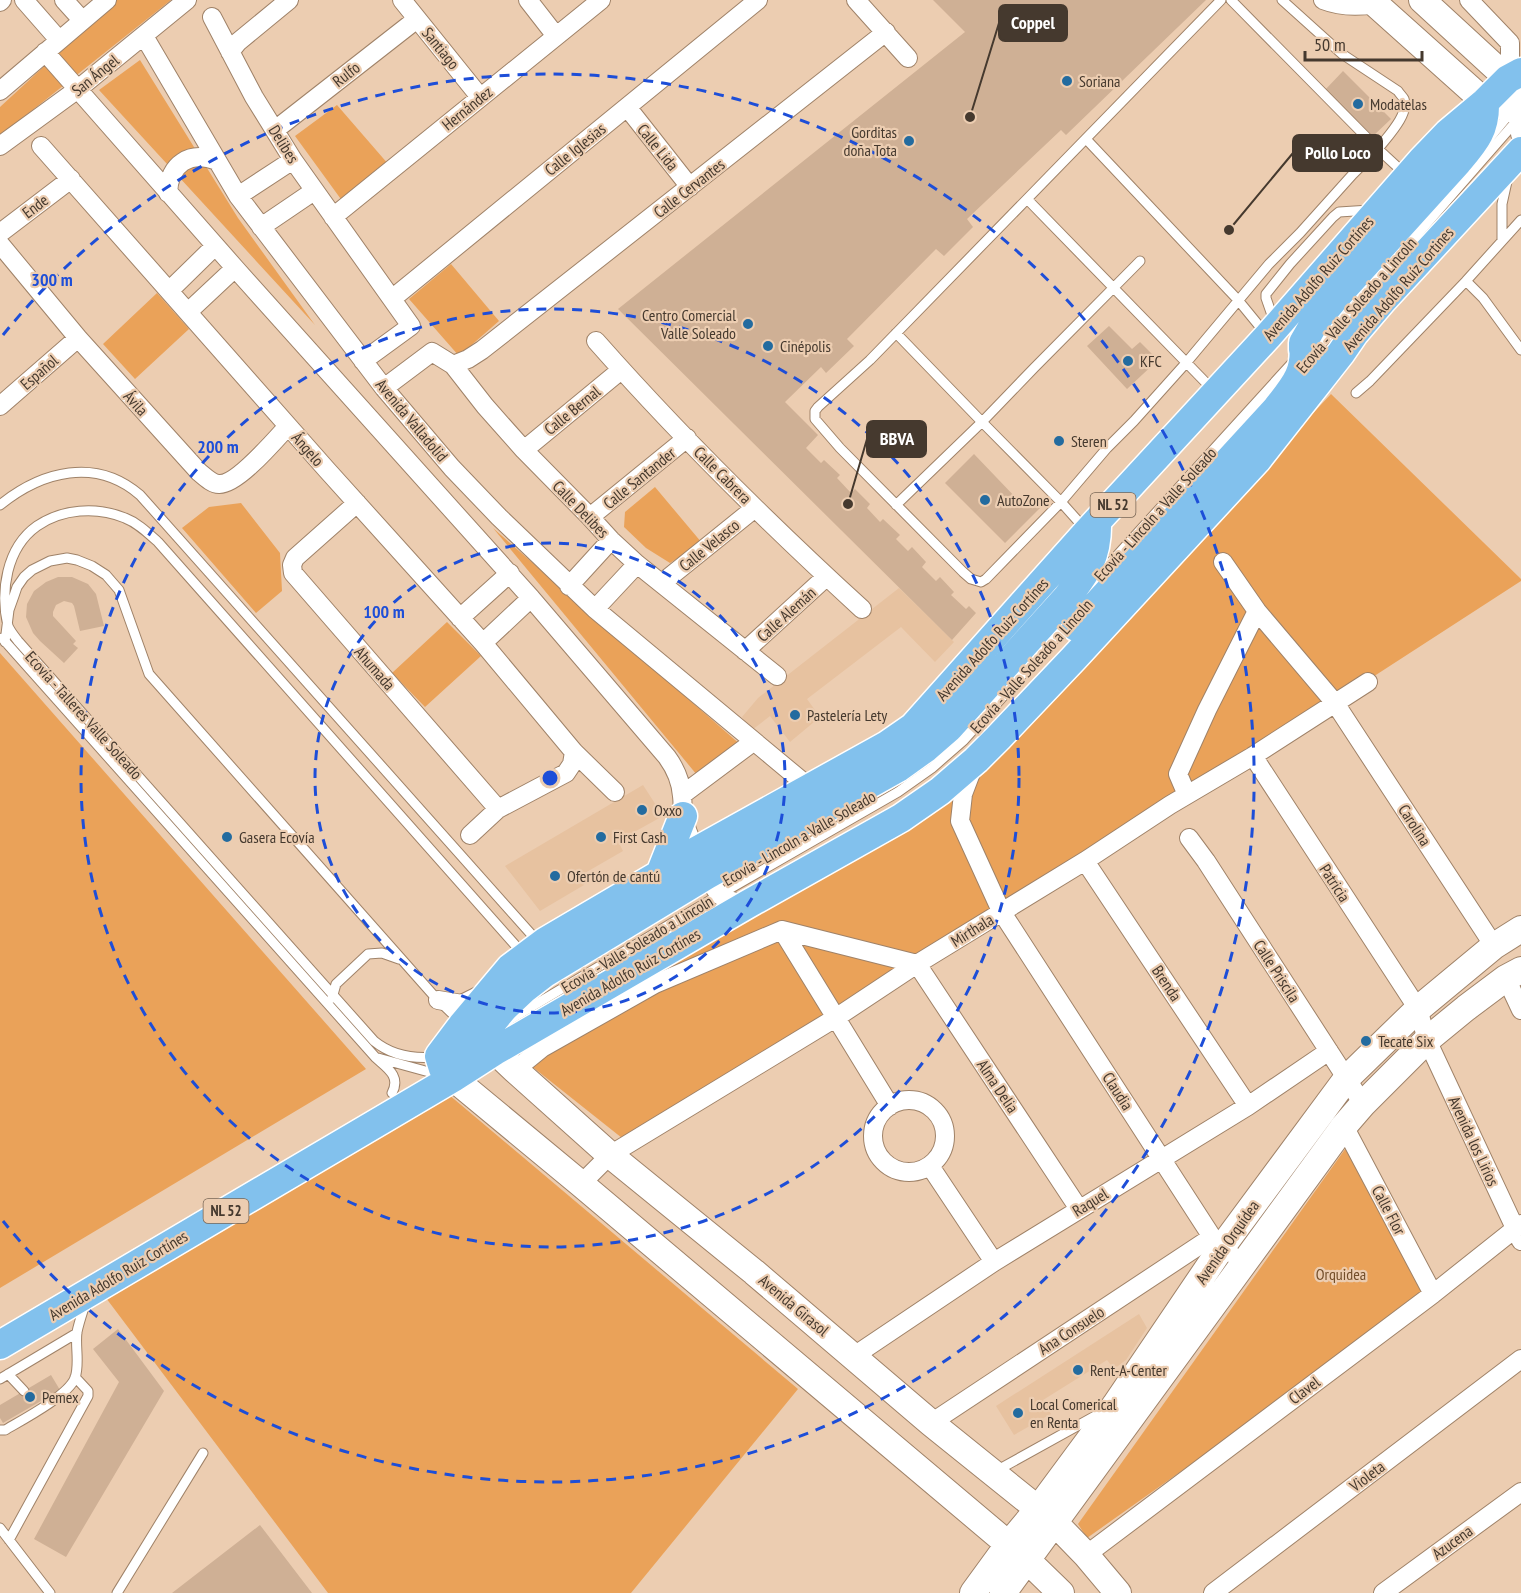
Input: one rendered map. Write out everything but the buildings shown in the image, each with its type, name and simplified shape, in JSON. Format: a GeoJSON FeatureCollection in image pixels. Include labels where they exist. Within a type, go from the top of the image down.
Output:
{"type":"FeatureCollection","features":[{"type":"Feature","properties":{"kind":"main road"},"geometry":{"type":"LineString","coordinates":[[0,1326],[450,1064],[523,990],[543,965],[722,886],[886,819],[928,792],[973,754],[1248,455],[1317,357],[1303,343],[1315,322],[1477,139],[1485,112],[1516,103]]}},
{"type":"Feature","properties":{"kind":"main road","name":"Avenida Adolfo Ruiz Cortínes"},"geometry":{"type":"LineString","coordinates":[[722,886],[809,787],[878,750],[913,727],[1092,527],[1272,332],[1382,204],[1448,133],[1516,103]]}},
{"type":"Feature","properties":{"kind":"main road","name":"Avenida Adolfo Ruíz Cortines"},"geometry":{"type":"LineString","coordinates":[[1257,460],[1317,357],[1354,334],[1383,300],[1516,103]]}},
{"type":"Feature","properties":{"kind":"main road"},"geometry":{"type":"LineString","coordinates":[[1382,204],[1431,192]]}},
{"type":"Feature","properties":{"kind":"main road","name":"Avenida Adolfo Ruiz Cortínes"},"geometry":{"type":"LineString","coordinates":[[0,1346],[450,1064],[722,886],[901,818],[946,786],[976,760],[1257,460]]}},
{"type":"Feature","properties":{"kind":"main road"},"geometry":{"type":"LineString","coordinates":[[722,886],[898,768],[949,728],[1084,574],[1093,556],[1097,536],[1092,527]]}},
{"type":"Feature","properties":{"kind":"main road"},"geometry":{"type":"LineString","coordinates":[[660,874],[683,805]]}},
{"type":"Feature","properties":{"kind":"main road","name":"Avenida Adolfo Ruiz Cortínes"},"geometry":{"type":"LineString","coordinates":[[450,1064],[500,980],[510,968],[543,965],[660,874],[722,886]]}},
{"type":"Feature","properties":{"kind":"street"},"geometry":{"type":"LineString","coordinates":[[24,0],[59,40]]}},
{"type":"Feature","properties":{"kind":"street"},"geometry":{"type":"LineString","coordinates":[[64,0],[82,20]]}},
{"type":"Feature","properties":{"kind":"street"},"geometry":{"type":"LineString","coordinates":[[0,91],[107,0]]}},
{"type":"Feature","properties":{"kind":"street","name":"San Ángel"},"geometry":{"type":"LineString","coordinates":[[0,146],[78,89],[187,0]]}},
{"type":"Feature","properties":{"kind":"street"},"geometry":{"type":"LineString","coordinates":[[230,52],[238,42],[289,0]]}},
{"type":"Feature","properties":{"kind":"street","name":"Santiago"},"geometry":{"type":"LineString","coordinates":[[402,0],[480,97]]}},
{"type":"Feature","properties":{"kind":"street"},"geometry":{"type":"LineString","coordinates":[[528,0],[556,36]]}},
{"type":"Feature","properties":{"kind":"street","name":"Hernández"},"geometry":{"type":"LineString","coordinates":[[333,217],[601,0]]}},
{"type":"Feature","properties":{"kind":"street","name":"Calle Iglesias"},"geometry":{"type":"LineString","coordinates":[[393,298],[758,0]]}},
{"type":"Feature","properties":{"kind":"street"},"geometry":{"type":"LineString","coordinates":[[856,0],[908,58]]}},
{"type":"Feature","properties":{"kind":"street"},"geometry":{"type":"LineString","coordinates":[[1323,0],[1351,6],[1373,2],[1516,103]]}},
{"type":"Feature","properties":{"kind":"street"},"geometry":{"type":"LineString","coordinates":[[1422,0],[1516,103]]}},
{"type":"Feature","properties":{"kind":"street"},"geometry":{"type":"LineString","coordinates":[[1469,0],[1516,103]]}},
{"type":"Feature","properties":{"kind":"street","name":"Delibes"},"geometry":{"type":"LineString","coordinates":[[212,17],[254,97],[293,160],[393,298]]}},
{"type":"Feature","properties":{"kind":"street","name":"Rulfo"},"geometry":{"type":"LineString","coordinates":[[275,130],[417,19]]}},
{"type":"Feature","properties":{"kind":"street","name":"Calle Cervantes"},"geometry":{"type":"LineString","coordinates":[[453,365],[482,350],[886,32]]}},
{"type":"Feature","properties":{"kind":"street","name":"Avenida Valladolid"},"geometry":{"type":"LineString","coordinates":[[144,36],[238,196],[384,388],[452,468],[595,609],[809,787]]}},
{"type":"Feature","properties":{"kind":"street","name":"Avenida Valladolid"},"geometry":{"type":"LineString","coordinates":[[45,52],[215,246],[510,573],[668,757],[674,767],[683,805],[722,886]]}},
{"type":"Feature","properties":{"kind":"street","name":"Calle Lida"},"geometry":{"type":"LineString","coordinates":[[627,107],[690,187]]}},
{"type":"Feature","properties":{"kind":"street","name":"Ángelo"},"geometry":{"type":"LineString","coordinates":[[41,146],[483,643],[574,752],[615,792]]}},
{"type":"Feature","properties":{"kind":"street"},"geometry":{"type":"LineString","coordinates":[[168,193],[171,175],[183,162],[200,156],[217,160]]}},
{"type":"Feature","properties":{"kind":"street"},"geometry":{"type":"LineString","coordinates":[[238,196],[293,160]]}},
{"type":"Feature","properties":{"kind":"street","name":"Ende"},"geometry":{"type":"LineString","coordinates":[[0,233],[71,179]]}},
{"type":"Feature","properties":{"kind":"street"},"geometry":{"type":"LineString","coordinates":[[261,227],[314,190]]}},
{"type":"Feature","properties":{"kind":"street","name":"Ávila"},"geometry":{"type":"LineString","coordinates":[[0,244],[78,338],[208,480],[218,485],[239,477],[288,426]]}},
{"type":"Feature","properties":{"kind":"street"},"geometry":{"type":"LineString","coordinates":[[169,291],[215,246]]}},
{"type":"Feature","properties":{"kind":"street"},"geometry":{"type":"LineString","coordinates":[[188,312],[235,268]]}},
{"type":"Feature","properties":{"kind":"street"},"geometry":{"type":"LineString","coordinates":[[363,361],[411,326],[393,298]]}},
{"type":"Feature","properties":{"kind":"street","name":"Español"},"geometry":{"type":"LineString","coordinates":[[2,401],[78,338]]}},
{"type":"Feature","properties":{"kind":"street","name":"Calle Cabrera"},"geometry":{"type":"LineString","coordinates":[[596,341],[621,370],[755,508],[862,609]]}},
{"type":"Feature","properties":{"kind":"street","name":"Calle Delibes"},"geometry":{"type":"LineString","coordinates":[[384,388],[432,352],[453,365],[524,450],[611,540],[637,564],[777,676]]}},
{"type":"Feature","properties":{"kind":"street","name":"Calle Bernal"},"geometry":{"type":"LineString","coordinates":[[524,450],[621,370]]}},
{"type":"Feature","properties":{"kind":"street","name":"Calle Santander"},"geometry":{"type":"LineString","coordinates":[[590,517],[687,438]]}},
{"type":"Feature","properties":{"kind":"street","name":"Ahumada"},"geometry":{"type":"LineString","coordinates":[[357,503],[295,558],[292,565],[294,573],[299,582],[498,809]]}},
{"type":"Feature","properties":{"kind":"street","name":"Calle Velasco"},"geometry":{"type":"LineString","coordinates":[[662,583],[755,508]]}},
{"type":"Feature","properties":{"kind":"street"},"geometry":{"type":"LineString","coordinates":[[570,586],[611,540]]}},
{"type":"Feature","properties":{"kind":"street","name":"Carolina"},"geometry":{"type":"LineString","coordinates":[[1223,562],[1257,611],[1335,704],[1494,946]]}},
{"type":"Feature","properties":{"kind":"street"},"geometry":{"type":"LineString","coordinates":[[595,609],[637,564]]}},
{"type":"Feature","properties":{"kind":"street"},"geometry":{"type":"LineString","coordinates":[[460,618],[510,573]]}},
{"type":"Feature","properties":{"kind":"street","name":"Calle Alemán"},"geometry":{"type":"LineString","coordinates":[[745,651],[826,577]]}},
{"type":"Feature","properties":{"kind":"street"},"geometry":{"type":"LineString","coordinates":[[483,643],[531,598]]}},
{"type":"Feature","properties":{"kind":"street"},"geometry":{"type":"LineString","coordinates":[[1187,795],[1178,774],[1207,710],[1257,611]]}},
{"type":"Feature","properties":{"kind":"street","name":"Mirthala"},"geometry":{"type":"LineString","coordinates":[[581,1184],[610,1155],[837,1017],[917,964],[1368,682]]}},
{"type":"Feature","properties":{"kind":"street"},"geometry":{"type":"LineString","coordinates":[[683,805],[753,742]]}},
{"type":"Feature","properties":{"kind":"street"},"geometry":{"type":"LineString","coordinates":[[470,835],[498,809],[566,773],[572,764],[574,752]]}},
{"type":"Feature","properties":{"kind":"street","name":"Patricia"},"geometry":{"type":"LineString","coordinates":[[1253,756],[1418,1009],[1427,1040]]}},
{"type":"Feature","properties":{"kind":"street"},"geometry":{"type":"LineString","coordinates":[[960,821],[963,794],[976,760]]}},
{"type":"Feature","properties":{"kind":"street","name":"Claudia"},"geometry":{"type":"LineString","coordinates":[[946,786],[950,810],[960,821],[1002,911],[1217,1242],[1244,1263]]}},
{"type":"Feature","properties":{"kind":"street","name":"Calle Priscila"},"geometry":{"type":"LineString","coordinates":[[1189,838],[1363,1104]]}},
{"type":"Feature","properties":{"kind":"street","name":"Brenda"},"geometry":{"type":"LineString","coordinates":[[1085,861],[1248,1106]]}},
{"type":"Feature","properties":{"kind":"street","name":"Avenida Orquídea"},"geometry":{"type":"LineString","coordinates":[[1046,1516],[1217,1242],[1347,1078],[1418,1009],[1494,946],[1521,929]]}},
{"type":"Feature","properties":{"kind":"street"},"geometry":{"type":"LineString","coordinates":[[450,1064],[542,1048],[655,984],[782,930],[917,964]]}},
{"type":"Feature","properties":{"kind":"street"},"geometry":{"type":"LineString","coordinates":[[782,930],[890,1106]]}},
{"type":"Feature","properties":{"kind":"street","name":"Alma Delia"},"geometry":{"type":"LineString","coordinates":[[917,964],[1079,1209]]}},
{"type":"Feature","properties":{"kind":"street"},"geometry":{"type":"LineString","coordinates":[[1513,974],[1521,1010]]}},
{"type":"Feature","properties":{"kind":"street","name":"Avenida Orquídea"},"geometry":{"type":"LineString","coordinates":[[973,1593],[1017,1552],[1046,1516],[1244,1263],[1344,1126],[1363,1104],[1427,1040],[1513,974]]}},
{"type":"Feature","properties":{"kind":"street"},"geometry":{"type":"LineString","coordinates":[[438,1000],[462,1004],[485,992],[500,980]]}},
{"type":"Feature","properties":{"kind":"street","name":"Avenida los Lirios"},"geometry":{"type":"LineString","coordinates":[[1427,1040],[1519,1231]]}},
{"type":"Feature","properties":{"kind":"street","name":"Raquel"},"geometry":{"type":"LineString","coordinates":[[854,1356],[994,1262],[1248,1106],[1329,1051]]}},
{"type":"Feature","properties":{"kind":"street"},"geometry":{"type":"LineString","coordinates":[[450,1064],[581,1184],[1017,1552],[1061,1593]]}},
{"type":"Feature","properties":{"kind":"street","name":"Avenida Girasol"},"geometry":{"type":"LineString","coordinates":[[450,1064],[610,1155],[1046,1516],[1086,1554],[1118,1593]]}},
{"type":"Feature","properties":{"kind":"street"},"geometry":{"type":"LineString","coordinates":[[909,1101],[928,1106],[936,1113],[941,1121],[945,1140],[937,1159],[930,1166],[918,1171],[905,1172],[893,1169],[882,1161],[875,1151],[873,1138],[874,1125],[880,1114],[890,1106],[909,1101]]}},
{"type":"Feature","properties":{"kind":"street","name":"Calle Flor"},"geometry":{"type":"LineString","coordinates":[[1344,1126],[1433,1294]]}},
{"type":"Feature","properties":{"kind":"street"},"geometry":{"type":"LineString","coordinates":[[930,1166],[994,1262]]}},
{"type":"Feature","properties":{"kind":"street","name":"Clavel"},"geometry":{"type":"LineString","coordinates":[[1086,1554],[1519,1231]]}},
{"type":"Feature","properties":{"kind":"street","name":"Ana Consuelo"},"geometry":{"type":"LineString","coordinates":[[931,1423],[1217,1242]]}},
{"type":"Feature","properties":{"kind":"street","name":"Violeta"},"geometry":{"type":"LineString","coordinates":[[1213,1593],[1521,1359]]}},
{"type":"Feature","properties":{"kind":"street","name":"Azucena"},"geometry":{"type":"LineString","coordinates":[[1383,1593],[1521,1492]]}},
{"type":"Feature","properties":{"kind":"street","name":"Avenida Orquídea"},"geometry":{"type":"LineString","coordinates":[[1003,1593],[1017,1552]]}},
{"type":"Feature","properties":{"kind":"lane"},"geometry":{"type":"LineString","coordinates":[[1221,0],[870,360],[818,407],[814,415],[840,448],[971,579],[981,582],[986,579],[1061,502],[1107,448],[1186,363],[1269,264],[1378,149],[1399,122],[1405,103],[1398,92],[1342,54],[1286,1]]}},
{"type":"Feature","properties":{"kind":"lane"},"geometry":{"type":"LineString","coordinates":[[1231,0],[1378,149],[1408,176]]}},
{"type":"Feature","properties":{"kind":"lane"},"geometry":{"type":"LineString","coordinates":[[1502,240],[1502,204],[1516,103]]}},
{"type":"Feature","properties":{"kind":"lane","name":"Ecovía - Lincoln a Valle Soleado"},"geometry":{"type":"LineString","coordinates":[[1088,588],[1317,357],[1516,103]]}},
{"type":"Feature","properties":{"kind":"lane"},"geometry":{"type":"LineString","coordinates":[[1086,139],[1272,332]]}},
{"type":"Feature","properties":{"kind":"lane"},"geometry":{"type":"LineString","coordinates":[[1028,199],[1217,393]]}},
{"type":"Feature","properties":{"kind":"lane"},"geometry":{"type":"LineString","coordinates":[[1356,393],[1466,281],[1521,220]]}},
{"type":"Feature","properties":{"kind":"lane"},"geometry":{"type":"LineString","coordinates":[[896,505],[982,423],[1140,261]]}},
{"type":"Feature","properties":{"kind":"lane"},"geometry":{"type":"LineString","coordinates":[[1466,281],[1483,298],[1521,350]]}},
{"type":"Feature","properties":{"kind":"lane"},"geometry":{"type":"LineString","coordinates":[[896,333],[1061,502],[1092,527]]}},
{"type":"Feature","properties":{"kind":"lane"},"geometry":{"type":"LineString","coordinates":[[0,504],[35,483],[67,472],[99,474],[123,483],[141,495],[543,965],[570,974],[685,904]]}},
{"type":"Feature","properties":{"kind":"lane","name":"Ecovía - Talleres Valle Soleado"},"geometry":{"type":"LineString","coordinates":[[450,1064],[392,1052],[374,1041],[18,641],[9,628],[3,597],[4,581],[14,553],[35,528],[67,512],[82,510],[112,514],[136,523],[158,542],[543,965]]}},
{"type":"Feature","properties":{"kind":"lane"},"geometry":{"type":"LineString","coordinates":[[67,558],[83,562],[99,570],[119,590],[149,674],[438,1000],[450,1064],[395,1087],[394,1075],[375,1058],[2,639],[17,587],[24,577],[50,561],[67,558]]}},
{"type":"Feature","properties":{"kind":"lane","name":"Ecovía - Lincoln a Valle Soleado"},"geometry":{"type":"LineString","coordinates":[[722,886],[906,777],[954,735],[1080,597]]}},
{"type":"Feature","properties":{"kind":"lane"},"geometry":{"type":"LineString","coordinates":[[332,1009],[332,994],[336,984],[368,954],[382,953],[402,960]]}},
{"type":"Feature","properties":{"kind":"lane"},"geometry":{"type":"LineString","coordinates":[[375,1058],[450,1064]]}},
{"type":"Feature","properties":{"kind":"lane"},"geometry":{"type":"LineString","coordinates":[[0,1430],[5,1430],[69,1388],[75,1377],[77,1333],[89,1292]]}},
{"type":"Feature","properties":{"kind":"lane"},"geometry":{"type":"LineString","coordinates":[[24,1391],[4,1376],[77,1333]]}},
{"type":"Feature","properties":{"kind":"lane"},"geometry":{"type":"LineString","coordinates":[[9,1540],[88,1396],[88,1391],[75,1377]]}},
{"type":"Feature","properties":{"kind":"lane"},"geometry":{"type":"LineString","coordinates":[[992,1473],[1115,1405]]}},
{"type":"Feature","properties":{"kind":"lane"},"geometry":{"type":"LineString","coordinates":[[117,1593],[203,1453]]}},
{"type":"Feature","properties":{"kind":"lane"},"geometry":{"type":"LineString","coordinates":[[0,1528],[50,1593]]}},
{"type":"Feature","properties":{"kind":"shaded area"},"geometry":{"type":"Polygon","coordinates":[[[899,588],[954,642],[935,662],[901,627],[807,699],[820,717],[790,742],[770,716],[752,730],[742,717],[758,698],[899,588]]]}},
{"type":"Feature","properties":{"kind":"shaded area"},"geometry":{"type":"Polygon","coordinates":[[[643,785],[663,816],[618,841],[623,851],[578,877],[584,885],[540,911],[505,866],[643,785]]]}},
{"type":"Feature","properties":{"kind":"shaded area"},"geometry":{"type":"Polygon","coordinates":[[[1139,1314],[1147,1328],[1126,1360],[1114,1369],[1107,1360],[1043,1400],[1051,1414],[1014,1435],[996,1406],[1139,1314]]]}},
{"type":"Feature","properties":{"kind":"green space"},"geometry":{"type":"Polygon","coordinates":[[[116,0],[171,0],[0,136],[0,107],[116,0]]]}},
{"type":"Feature","properties":{"kind":"green space"},"geometry":{"type":"Polygon","coordinates":[[[140,60],[238,218],[315,325],[99,90],[140,60]]]}},
{"type":"Feature","properties":{"kind":"green space"},"geometry":{"type":"Polygon","coordinates":[[[337,105],[389,165],[343,202],[295,136],[337,105]]]}},
{"type":"Feature","properties":{"kind":"green space"},"geometry":{"type":"Polygon","coordinates":[[[451,264],[499,321],[459,356],[409,299],[451,264]]]}},
{"type":"Feature","properties":{"kind":"green space"},"geometry":{"type":"Polygon","coordinates":[[[157,293],[189,329],[135,379],[103,344],[157,293]]]}},
{"type":"Feature","properties":{"kind":"green space"},"geometry":{"type":"Polygon","coordinates":[[[1331,394],[1521,581],[1311,717],[622,1138],[515,1053],[933,814],[964,787],[1331,394]]]}},
{"type":"Feature","properties":{"kind":"green space"},"geometry":{"type":"Polygon","coordinates":[[[655,487],[702,543],[670,563],[646,548],[624,527],[625,512],[655,487]]]}},
{"type":"Feature","properties":{"kind":"green space"},"geometry":{"type":"Polygon","coordinates":[[[241,503],[280,553],[282,591],[256,613],[182,528],[209,507],[241,503]]]}},
{"type":"Feature","properties":{"kind":"green space"},"geometry":{"type":"Polygon","coordinates":[[[493,528],[742,746],[697,775],[493,528]]]}},
{"type":"Feature","properties":{"kind":"green space"},"geometry":{"type":"Polygon","coordinates":[[[447,622],[481,656],[425,707],[392,673],[447,622]]]}},
{"type":"Feature","properties":{"kind":"green space"},"geometry":{"type":"Polygon","coordinates":[[[0,653],[366,1069],[0,1288],[0,653]]]}},
{"type":"Feature","properties":{"kind":"green space"},"geometry":{"type":"Polygon","coordinates":[[[448,1094],[798,1389],[631,1593],[328,1593],[103,1294],[448,1094]]]}},
{"type":"Feature","properties":{"kind":"green space","name":"Orquidea"},"geometry":{"type":"Polygon","coordinates":[[[1353,1138],[1427,1297],[1087,1538],[1078,1524],[1353,1138]]]}},
{"type":"Feature","properties":{"kind":"place","name":"Soriana"},"geometry":{"type":"Point","coordinates":[1067,81]}},
{"type":"Feature","properties":{"kind":"place","name":"Modatelas"},"geometry":{"type":"Point","coordinates":[1358,104]}},
{"type":"Feature","properties":{"kind":"place","name":"Coppel"},"geometry":{"type":"Point","coordinates":[970,117]}},
{"type":"Feature","properties":{"kind":"place","name":"Gorditas doña Tota"},"geometry":{"type":"Point","coordinates":[909,141]}},
{"type":"Feature","properties":{"kind":"place","name":"Pollo Loco"},"geometry":{"type":"Point","coordinates":[1229,230]}},
{"type":"Feature","properties":{"kind":"place","name":"Centro Comercial Valle Soleado"},"geometry":{"type":"Point","coordinates":[748,324]}},
{"type":"Feature","properties":{"kind":"place","name":"Cinépolis"},"geometry":{"type":"Point","coordinates":[768,346]}},
{"type":"Feature","properties":{"kind":"place","name":"KFC"},"geometry":{"type":"Point","coordinates":[1128,361]}},
{"type":"Feature","properties":{"kind":"place","name":"Steren"},"geometry":{"type":"Point","coordinates":[1059,441]}},
{"type":"Feature","properties":{"kind":"place","name":"AutoZone"},"geometry":{"type":"Point","coordinates":[985,500]}},
{"type":"Feature","properties":{"kind":"place","name":"BBVA"},"geometry":{"type":"Point","coordinates":[848,504]}},
{"type":"Feature","properties":{"kind":"place","name":"Pastelería Lety"},"geometry":{"type":"Point","coordinates":[795,715]}},
{"type":"Feature","properties":{"kind":"place","name":"Oxxo"},"geometry":{"type":"Point","coordinates":[642,810]}},
{"type":"Feature","properties":{"kind":"place","name":"Gasera Ecovía"},"geometry":{"type":"Point","coordinates":[227,837]}},
{"type":"Feature","properties":{"kind":"place","name":"First Cash"},"geometry":{"type":"Point","coordinates":[601,837]}},
{"type":"Feature","properties":{"kind":"place","name":"Ofertón de cantú"},"geometry":{"type":"Point","coordinates":[555,876]}},
{"type":"Feature","properties":{"kind":"place","name":"Tecate Six"},"geometry":{"type":"Point","coordinates":[1366,1041]}},
{"type":"Feature","properties":{"kind":"place","name":"Rent-A-Center"},"geometry":{"type":"Point","coordinates":[1078,1370]}},
{"type":"Feature","properties":{"kind":"place","name":"Pemex"},"geometry":{"type":"Point","coordinates":[30,1397]}},
{"type":"Feature","properties":{"kind":"place","name":"Local Comerical en Renta"},"geometry":{"type":"Point","coordinates":[1018,1413]}}]}
